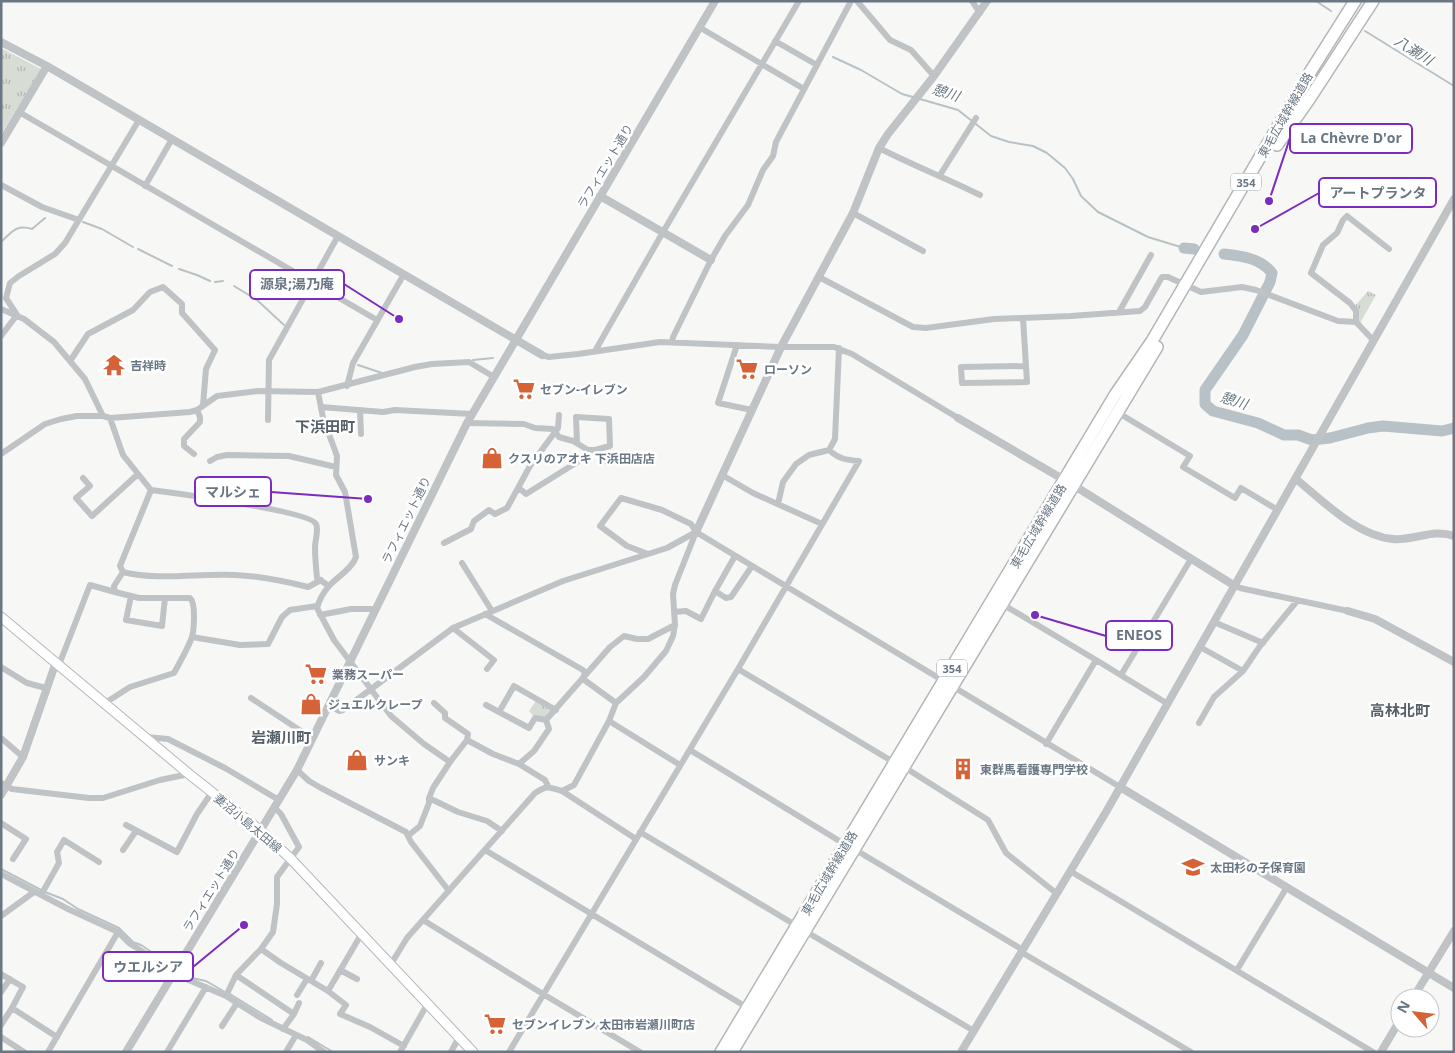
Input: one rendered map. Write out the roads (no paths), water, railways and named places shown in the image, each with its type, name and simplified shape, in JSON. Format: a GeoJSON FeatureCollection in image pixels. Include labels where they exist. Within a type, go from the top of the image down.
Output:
{"type":"FeatureCollection","features":[{"type":"Feature","properties":{"kind":"highway","name":"354"},"geometry":{"type":"LineString","coordinates":[[1279,125],[1296,87],[1347,1]]}},
{"type":"Feature","properties":{"kind":"highway","name":"東毛広域幹線道路"},"geometry":{"type":"LineString","coordinates":[[732,1052],[801,928],[947,684],[1069,483],[1117,412],[1279,125],[1355,1]]}},
{"type":"Feature","properties":{"kind":"highway","name":"東毛広域幹線道路"},"geometry":{"type":"LineString","coordinates":[[947,684],[1002,604],[1115,396],[1189,287],[1363,1]]}},
{"type":"Feature","properties":{"kind":"highway","name":"354"},"geometry":{"type":"LineString","coordinates":[[1277,145],[1373,1]]}},
{"type":"Feature","properties":{"kind":"highway","name":"東毛広域幹線道路"},"geometry":{"type":"LineString","coordinates":[[721,1052],[801,928]]}},
{"type":"Feature","properties":{"kind":"main road","name":"妻沼小島太田線"},"geometry":{"type":"LineString","coordinates":[[1,617],[189,774],[261,831],[362,933],[473,1052]]}},
{"type":"Feature","properties":{"kind":"street","name":"ラフィエット通り"},"geometry":{"type":"LineString","coordinates":[[126,1052],[297,770],[467,423],[715,1]]}},
{"type":"Feature","properties":{"kind":"street"},"geometry":{"type":"LineString","coordinates":[[595,351],[799,1]]}},
{"type":"Feature","properties":{"kind":"street"},"geometry":{"type":"LineString","coordinates":[[672,342],[710,260],[748,205],[763,170],[773,156],[776,142],[850,1]]}},
{"type":"Feature","properties":{"kind":"street"},"geometry":{"type":"LineString","coordinates":[[857,1],[890,40],[911,50],[934,76]]}},
{"type":"Feature","properties":{"kind":"street"},"geometry":{"type":"LineString","coordinates":[[972,1],[980,13]]}},
{"type":"Feature","properties":{"kind":"street"},"geometry":{"type":"LineString","coordinates":[[562,790],[574,785],[609,721],[616,703],[662,658],[673,636],[675,625],[675,585],[696,532],[781,347],[853,213],[878,148],[934,76],[987,1]]}},
{"type":"Feature","properties":{"kind":"street"},"geometry":{"type":"LineString","coordinates":[[699,27],[804,89]]}},
{"type":"Feature","properties":{"kind":"street"},"geometry":{"type":"LineString","coordinates":[[775,41],[817,65]]}},
{"type":"Feature","properties":{"kind":"street"},"geometry":{"type":"LineString","coordinates":[[1,42],[47,66],[542,355],[549,357],[646,343],[672,342],[839,348],[1069,483],[1234,586],[1348,611],[1375,619],[1454,662]]}},
{"type":"Feature","properties":{"kind":"street"},"geometry":{"type":"LineString","coordinates":[[1,143],[47,66]]}},
{"type":"Feature","properties":{"kind":"street"},"geometry":{"type":"LineString","coordinates":[[20,112],[377,320]]}},
{"type":"Feature","properties":{"kind":"street"},"geometry":{"type":"LineString","coordinates":[[17,315],[6,298],[10,283],[55,254],[65,243],[139,120]]}},
{"type":"Feature","properties":{"kind":"street"},"geometry":{"type":"LineString","coordinates":[[940,175],[974,121]]}},
{"type":"Feature","properties":{"kind":"street"},"geometry":{"type":"LineString","coordinates":[[145,186],[172,139]]}},
{"type":"Feature","properties":{"kind":"street"},"geometry":{"type":"LineString","coordinates":[[878,148],[980,195]]}},
{"type":"Feature","properties":{"kind":"street"},"geometry":{"type":"LineString","coordinates":[[1,185],[42,207],[79,220]]}},
{"type":"Feature","properties":{"kind":"street"},"geometry":{"type":"LineString","coordinates":[[600,196],[710,260]]}},
{"type":"Feature","properties":{"kind":"street"},"geometry":{"type":"LineString","coordinates":[[961,1052],[1168,704],[1454,199]]}},
{"type":"Feature","properties":{"kind":"street"},"geometry":{"type":"LineString","coordinates":[[853,213],[923,251]]}},
{"type":"Feature","properties":{"kind":"street"},"geometry":{"type":"LineString","coordinates":[[1374,342],[1356,322],[1356,311],[1350,303],[1311,273],[1323,245],[1337,233],[1347,216],[1390,249]]}},
{"type":"Feature","properties":{"kind":"street"},"geometry":{"type":"LineString","coordinates":[[268,420],[269,360],[338,236]]}},
{"type":"Feature","properties":{"kind":"street"},"geometry":{"type":"LineString","coordinates":[[1119,312],[1151,255]]}},
{"type":"Feature","properties":{"kind":"street"},"geometry":{"type":"LineString","coordinates":[[347,386],[353,363],[404,274]]}},
{"type":"Feature","properties":{"kind":"street"},"geometry":{"type":"LineString","coordinates":[[819,277],[913,327],[926,328],[971,321],[1140,310],[1145,307],[1162,277],[1168,277],[1201,292],[1242,287],[1256,290],[1338,321],[1356,322]]}},
{"type":"Feature","properties":{"kind":"street"},"geometry":{"type":"LineString","coordinates":[[70,362],[88,334],[133,310],[150,292],[163,287],[182,304],[182,313],[215,350],[206,369],[203,405]]}},
{"type":"Feature","properties":{"kind":"street"},"geometry":{"type":"LineString","coordinates":[[1,309],[24,318],[54,342],[91,390],[103,416]]}},
{"type":"Feature","properties":{"kind":"street"},"geometry":{"type":"LineString","coordinates":[[1,336],[17,315]]}},
{"type":"Feature","properties":{"kind":"street"},"geometry":{"type":"LineString","coordinates":[[1023,318],[1027,382],[962,384],[961,367],[1025,366]]}},
{"type":"Feature","properties":{"kind":"street"},"geometry":{"type":"LineString","coordinates":[[737,345],[718,403],[752,410]]}},
{"type":"Feature","properties":{"kind":"street"},"geometry":{"type":"LineString","coordinates":[[830,450],[835,439],[839,348]]}},
{"type":"Feature","properties":{"kind":"street"},"geometry":{"type":"LineString","coordinates":[[1,454],[44,424],[61,418],[103,416],[110,418],[190,412],[197,410],[216,396],[269,391],[318,392],[432,364],[469,362],[494,377]]}},
{"type":"Feature","properties":{"kind":"street"},"geometry":{"type":"LineString","coordinates":[[318,392],[323,418],[337,456],[338,480],[345,492],[356,557],[354,562],[329,586],[317,606],[320,615],[334,640],[391,716],[406,730],[450,762]]}},
{"type":"Feature","properties":{"kind":"street"},"geometry":{"type":"LineString","coordinates":[[321,407],[382,412],[396,410],[472,414]]}},
{"type":"Feature","properties":{"kind":"street"},"geometry":{"type":"LineString","coordinates":[[194,454],[184,446],[184,439],[200,422],[197,410]]}},
{"type":"Feature","properties":{"kind":"street"},"geometry":{"type":"LineString","coordinates":[[360,410],[360,434]]}},
{"type":"Feature","properties":{"kind":"street"},"geometry":{"type":"LineString","coordinates":[[1117,412],[1190,456],[1183,467],[1235,498],[1241,488],[1278,510]]}},
{"type":"Feature","properties":{"kind":"street"},"geometry":{"type":"LineString","coordinates":[[444,543],[471,529],[474,521],[489,510],[496,514],[507,508],[530,466],[558,428],[559,415]]}},
{"type":"Feature","properties":{"kind":"street"},"geometry":{"type":"LineString","coordinates":[[519,488],[526,494],[587,456],[592,450],[610,446],[609,418],[576,417],[577,443]]}},
{"type":"Feature","properties":{"kind":"street"},"geometry":{"type":"LineString","coordinates":[[110,418],[123,456],[152,490],[283,511],[316,523],[316,572],[318,578],[329,586]]}},
{"type":"Feature","properties":{"kind":"street"},"geometry":{"type":"LineString","coordinates":[[467,423],[524,424],[535,428],[553,429],[558,437],[592,450],[608,462]]}},
{"type":"Feature","properties":{"kind":"street"},"geometry":{"type":"LineString","coordinates":[[778,504],[782,482],[796,464],[809,455],[830,450]]}},
{"type":"Feature","properties":{"kind":"street"},"geometry":{"type":"LineString","coordinates":[[509,1052],[738,669],[859,460],[843,460],[836,457],[830,450]]}},
{"type":"Feature","properties":{"kind":"street"},"geometry":{"type":"LineString","coordinates":[[210,461],[227,455],[289,456],[336,467]]}},
{"type":"Feature","properties":{"kind":"street"},"geometry":{"type":"LineString","coordinates":[[83,478],[90,486],[76,498],[92,516],[138,474]]}},
{"type":"Feature","properties":{"kind":"street"},"geometry":{"type":"LineString","coordinates":[[722,475],[753,493],[822,524]]}},
{"type":"Feature","properties":{"kind":"street"},"geometry":{"type":"LineString","coordinates":[[1296,479],[1344,518],[1366,532],[1394,539],[1436,532],[1454,536]]}},
{"type":"Feature","properties":{"kind":"street"},"geometry":{"type":"LineString","coordinates":[[123,572],[120,566],[152,490]]}},
{"type":"Feature","properties":{"kind":"street"},"geometry":{"type":"LineString","coordinates":[[648,554],[627,546],[600,526],[621,498],[662,510],[692,524],[696,532],[735,556],[1454,988]]}},
{"type":"Feature","properties":{"kind":"street"},"geometry":{"type":"LineString","coordinates":[[329,705],[339,711],[343,710],[453,628],[563,581],[667,548],[696,532]]}},
{"type":"Feature","properties":{"kind":"street"},"geometry":{"type":"LineString","coordinates":[[674,612],[686,611],[701,619],[735,556]]}},
{"type":"Feature","properties":{"kind":"street"},"geometry":{"type":"LineString","coordinates":[[1121,675],[1191,559]]}},
{"type":"Feature","properties":{"kind":"street"},"geometry":{"type":"LineString","coordinates":[[462,563],[492,611]]}},
{"type":"Feature","properties":{"kind":"street"},"geometry":{"type":"LineString","coordinates":[[715,591],[726,598],[731,597],[752,566]]}},
{"type":"Feature","properties":{"kind":"street"},"geometry":{"type":"LineString","coordinates":[[123,572],[139,575],[182,577],[235,575],[276,579],[308,587],[321,580]]}},
{"type":"Feature","properties":{"kind":"street"},"geometry":{"type":"LineString","coordinates":[[115,592],[114,586],[123,572]]}},
{"type":"Feature","properties":{"kind":"street"},"geometry":{"type":"LineString","coordinates":[[1,795],[4,785],[23,758],[46,688],[58,664],[90,585],[139,598],[190,598],[194,605],[192,637],[174,673],[130,687],[104,703]]}},
{"type":"Feature","properties":{"kind":"street"},"geometry":{"type":"LineString","coordinates":[[131,596],[126,620],[162,626],[164,598]]}},
{"type":"Feature","properties":{"kind":"street"},"geometry":{"type":"LineString","coordinates":[[1199,722],[1214,697],[1243,671],[1262,643],[1297,601]]}},
{"type":"Feature","properties":{"kind":"street"},"geometry":{"type":"LineString","coordinates":[[1002,604],[1168,704]]}},
{"type":"Feature","properties":{"kind":"street"},"geometry":{"type":"LineString","coordinates":[[192,637],[240,645],[268,644],[282,617],[290,610],[317,606]]}},
{"type":"Feature","properties":{"kind":"street"},"geometry":{"type":"LineString","coordinates":[[320,615],[351,609],[376,609]]}},
{"type":"Feature","properties":{"kind":"street"},"geometry":{"type":"LineString","coordinates":[[485,614],[583,670],[585,673],[583,679]]}},
{"type":"Feature","properties":{"kind":"street"},"geometry":{"type":"LineString","coordinates":[[1214,622],[1262,643]]}},
{"type":"Feature","properties":{"kind":"street"},"geometry":{"type":"LineString","coordinates":[[546,720],[610,647],[621,638],[624,636],[637,640],[648,639],[675,625]]}},
{"type":"Feature","properties":{"kind":"street"},"geometry":{"type":"LineString","coordinates":[[453,628],[494,660],[487,669]]}},
{"type":"Feature","properties":{"kind":"street"},"geometry":{"type":"LineString","coordinates":[[1200,646],[1243,671]]}},
{"type":"Feature","properties":{"kind":"street"},"geometry":{"type":"LineString","coordinates":[[1046,744],[1096,660]]}},
{"type":"Feature","properties":{"kind":"street"},"geometry":{"type":"LineString","coordinates":[[1,668],[27,683],[46,688]]}},
{"type":"Feature","properties":{"kind":"street"},"geometry":{"type":"LineString","coordinates":[[738,669],[988,820],[1006,853],[1056,893]]}},
{"type":"Feature","properties":{"kind":"street"},"geometry":{"type":"LineString","coordinates":[[583,679],[616,703]]}},
{"type":"Feature","properties":{"kind":"street"},"geometry":{"type":"LineString","coordinates":[[499,712],[514,686],[556,710]]}},
{"type":"Feature","properties":{"kind":"street"},"geometry":{"type":"LineString","coordinates":[[251,698],[313,740]]}},
{"type":"Feature","properties":{"kind":"street"},"geometry":{"type":"LineString","coordinates":[[409,835],[420,826],[433,788],[467,740],[468,734],[445,718],[445,713],[434,703]]}},
{"type":"Feature","properties":{"kind":"street"},"geometry":{"type":"LineString","coordinates":[[486,705],[529,728],[535,718],[546,720]]}},
{"type":"Feature","properties":{"kind":"street"},"geometry":{"type":"LineString","coordinates":[[519,764],[534,751],[549,729],[546,720]]}},
{"type":"Feature","properties":{"kind":"street"},"geometry":{"type":"LineString","coordinates":[[609,721],[680,765]]}},
{"type":"Feature","properties":{"kind":"street"},"geometry":{"type":"LineString","coordinates":[[146,737],[168,738],[225,768],[279,800]]}},
{"type":"Feature","properties":{"kind":"street"},"geometry":{"type":"LineString","coordinates":[[1,738],[23,758]]}},
{"type":"Feature","properties":{"kind":"street"},"geometry":{"type":"LineString","coordinates":[[467,740],[519,764],[545,780],[548,786]]}},
{"type":"Feature","properties":{"kind":"street"},"geometry":{"type":"LineString","coordinates":[[690,750],[1191,1052]]}},
{"type":"Feature","properties":{"kind":"street"},"geometry":{"type":"LineString","coordinates":[[297,770],[321,788],[409,835],[412,842],[449,891]]}},
{"type":"Feature","properties":{"kind":"street"},"geometry":{"type":"LineString","coordinates":[[4,785],[12,789],[103,798],[160,780],[189,774]]}},
{"type":"Feature","properties":{"kind":"street"},"geometry":{"type":"LineString","coordinates":[[391,964],[407,938],[536,793],[548,786],[562,790],[636,839]]}},
{"type":"Feature","properties":{"kind":"street"},"geometry":{"type":"LineString","coordinates":[[126,825],[177,852],[197,814],[212,792]]}},
{"type":"Feature","properties":{"kind":"street"},"geometry":{"type":"LineString","coordinates":[[429,798],[458,812],[487,821],[502,831]]}},
{"type":"Feature","properties":{"kind":"street"},"geometry":{"type":"LineString","coordinates":[[226,996],[236,975],[261,949],[273,932],[277,904],[277,877],[299,847],[281,814],[274,808]]}},
{"type":"Feature","properties":{"kind":"street"},"geometry":{"type":"LineString","coordinates":[[1,823],[26,839],[13,859]]}},
{"type":"Feature","properties":{"kind":"street"},"geometry":{"type":"LineString","coordinates":[[123,850],[136,831]]}},
{"type":"Feature","properties":{"kind":"street"},"geometry":{"type":"LineString","coordinates":[[640,832],[974,1031]]}},
{"type":"Feature","properties":{"kind":"street"},"geometry":{"type":"LineString","coordinates":[[41,895],[59,863],[57,852],[64,840],[99,862]]}},
{"type":"Feature","properties":{"kind":"street"},"geometry":{"type":"LineString","coordinates":[[485,850],[748,1008]]}},
{"type":"Feature","properties":{"kind":"street"},"geometry":{"type":"LineString","coordinates":[[1070,871],[1374,1052]]}},
{"type":"Feature","properties":{"kind":"street"},"geometry":{"type":"LineString","coordinates":[[1,874],[118,932],[129,943],[191,982],[226,996],[261,1018],[307,1040],[324,1052]]}},
{"type":"Feature","properties":{"kind":"street"},"geometry":{"type":"LineString","coordinates":[[1237,970],[1287,887]]}},
{"type":"Feature","properties":{"kind":"street"},"geometry":{"type":"LineString","coordinates":[[1,916],[34,892]]}},
{"type":"Feature","properties":{"kind":"street"},"geometry":{"type":"LineString","coordinates":[[423,920],[640,1052]]}},
{"type":"Feature","properties":{"kind":"street"},"geometry":{"type":"LineString","coordinates":[[1419,988],[1454,931]]}},
{"type":"Feature","properties":{"kind":"street"},"geometry":{"type":"LineString","coordinates":[[48,1052],[118,932]]}},
{"type":"Feature","properties":{"kind":"street"},"geometry":{"type":"LineString","coordinates":[[328,991],[362,933]]}},
{"type":"Feature","properties":{"kind":"street"},"geometry":{"type":"LineString","coordinates":[[261,949],[328,991],[346,1005],[340,1014],[370,1027],[402,1049],[428,1003]]}},
{"type":"Feature","properties":{"kind":"street"},"geometry":{"type":"LineString","coordinates":[[297,995],[321,963]]}},
{"type":"Feature","properties":{"kind":"street"},"geometry":{"type":"LineString","coordinates":[[340,970],[357,979]]}},
{"type":"Feature","properties":{"kind":"street"},"geometry":{"type":"LineString","coordinates":[[1,974],[23,987],[1,1025]]}},
{"type":"Feature","properties":{"kind":"street"},"geometry":{"type":"LineString","coordinates":[[236,975],[294,1014]]}},
{"type":"Feature","properties":{"kind":"street"},"geometry":{"type":"LineString","coordinates":[[1,992],[10,980]]}},
{"type":"Feature","properties":{"kind":"street"},"geometry":{"type":"LineString","coordinates":[[167,1052],[206,987]]}},
{"type":"Feature","properties":{"kind":"street"},"geometry":{"type":"LineString","coordinates":[[222,1026],[237,1002]]}},
{"type":"Feature","properties":{"kind":"street"},"geometry":{"type":"LineString","coordinates":[[283,1029],[300,1003]]}},
{"type":"Feature","properties":{"kind":"street"},"geometry":{"type":"LineString","coordinates":[[12,1008],[57,1037]]}},
{"type":"Feature","properties":{"kind":"street"},"geometry":{"type":"LineString","coordinates":[[286,1052],[296,1035]]}},
{"type":"Feature","properties":{"kind":"street"},"geometry":{"type":"LineString","coordinates":[[1,1037],[24,1052]]}},
{"type":"Feature","properties":{"kind":"street"},"geometry":{"type":"LineString","coordinates":[[451,1052],[459,1037]]}},
{"type":"Feature","properties":{"kind":"street"},"geometry":{"type":"LineString","coordinates":[[1381,1052],[1390,1037]]}},
{"type":"Feature","properties":{"kind":"waterway","name":"八瀬川"},"geometry":{"type":"LineString","coordinates":[[1316,1],[1331,11]]}},
{"type":"Feature","properties":{"kind":"waterway","name":"八瀬川"},"geometry":{"type":"LineString","coordinates":[[1365,31],[1454,86]]}},
{"type":"Feature","properties":{"kind":"waterway","name":"憩川"},"geometry":{"type":"LineString","coordinates":[[833,57],[861,70],[902,94],[913,97]]}},
{"type":"Feature","properties":{"kind":"waterway","name":"憩川"},"geometry":{"type":"LineString","coordinates":[[920,99],[958,110],[991,136],[1009,142],[1033,146],[1047,153],[1065,168],[1081,196],[1098,212],[1148,237],[1184,248]]}},
{"type":"Feature","properties":{"kind":"waterway"},"geometry":{"type":"LineString","coordinates":[[1,242],[18,228],[32,229],[45,218]]}},
{"type":"Feature","properties":{"kind":"waterway"},"geometry":{"type":"LineString","coordinates":[[83,222],[102,229],[133,247]]}},
{"type":"Feature","properties":{"kind":"waterway","name":"憩川"},"geometry":{"type":"LineString","coordinates":[[1184,248],[1194,249]]}},
{"type":"Feature","properties":{"kind":"waterway"},"geometry":{"type":"LineString","coordinates":[[138,249],[172,266]]}},
{"type":"Feature","properties":{"kind":"waterway","name":"憩川"},"geometry":{"type":"LineString","coordinates":[[1224,254],[1256,261],[1272,273],[1270,282],[1243,335],[1205,390],[1205,404],[1213,411],[1258,423],[1284,435],[1298,435],[1312,440],[1330,438],[1383,426],[1442,431],[1454,428]]}},
{"type":"Feature","properties":{"kind":"waterway"},"geometry":{"type":"LineString","coordinates":[[179,269],[210,281]]}},
{"type":"Feature","properties":{"kind":"waterway"},"geometry":{"type":"LineString","coordinates":[[215,282],[223,281]]}},
{"type":"Feature","properties":{"kind":"waterway"},"geometry":{"type":"LineString","coordinates":[[234,286],[257,300],[284,325]]}},
{"type":"Feature","properties":{"kind":"waterway"},"geometry":{"type":"LineString","coordinates":[[473,360],[493,358]]}},
{"type":"Feature","properties":{"kind":"waterway"},"geometry":{"type":"LineString","coordinates":[[358,365],[382,373]]}},
{"type":"Feature","properties":{"kind":"waterway"},"geometry":{"type":"LineString","coordinates":[[1,869],[41,890]]}},
{"type":"Feature","properties":{"kind":"waterway"},"geometry":{"type":"LineString","coordinates":[[45,892],[63,899],[78,909],[119,928],[133,942],[141,945],[174,967]]}},
{"type":"Feature","properties":{"kind":"waterway"},"geometry":{"type":"LineString","coordinates":[[178,969],[192,978],[206,981],[225,992]]}},
{"type":"Feature","properties":{"kind":"waterway"},"geometry":{"type":"LineString","coordinates":[[230,994],[272,1020]]}},
{"type":"Feature","properties":{"kind":"waterway"},"geometry":{"type":"LineString","coordinates":[[308,1037],[333,1052]]}},
{"type":"Feature","properties":{"kind":"place","name":"La Chèvre D'or"},"geometry":{"type":"Point","coordinates":[1269,201]}},
{"type":"Feature","properties":{"kind":"place","name":"アートプランタ"},"geometry":{"type":"Point","coordinates":[1255,229]}},
{"type":"Feature","properties":{"kind":"place","name":"源泉;湯乃庵"},"geometry":{"type":"Point","coordinates":[399,319]}},
{"type":"Feature","properties":{"kind":"place","name":"吉祥時"},"geometry":{"type":"Point","coordinates":[114,365]}},
{"type":"Feature","properties":{"kind":"place","name":"ローソン"},"geometry":{"type":"Point","coordinates":[747,369]}},
{"type":"Feature","properties":{"kind":"place","name":"セブン-イレブン"},"geometry":{"type":"Point","coordinates":[524,389]}},
{"type":"Feature","properties":{"kind":"place","name":"クスリのアオキ 下浜田店店"},"geometry":{"type":"Point","coordinates":[492,458]}},
{"type":"Feature","properties":{"kind":"place","name":"マルシェ"},"geometry":{"type":"Point","coordinates":[368,499]}},
{"type":"Feature","properties":{"kind":"place","name":"ENEOS"},"geometry":{"type":"Point","coordinates":[1035,615]}},
{"type":"Feature","properties":{"kind":"place","name":"業務スーパー"},"geometry":{"type":"Point","coordinates":[316,674]}},
{"type":"Feature","properties":{"kind":"place","name":"ジュエルクレープ"},"geometry":{"type":"Point","coordinates":[311,704]}},
{"type":"Feature","properties":{"kind":"place","name":"サンキ"},"geometry":{"type":"Point","coordinates":[357,760]}},
{"type":"Feature","properties":{"kind":"place","name":"東群馬看護専門学校"},"geometry":{"type":"Point","coordinates":[963,769]}},
{"type":"Feature","properties":{"kind":"place","name":"太田杉の子保育園"},"geometry":{"type":"Point","coordinates":[1193,867]}},
{"type":"Feature","properties":{"kind":"place","name":"ウエルシア"},"geometry":{"type":"Point","coordinates":[244,925]}},
{"type":"Feature","properties":{"kind":"place","name":"セブンイレブン 太田市岩瀬川町店"},"geometry":{"type":"Point","coordinates":[495,1024]}},
{"type":"Feature","properties":{"kind":"district","name":"下浜田町"},"geometry":{"type":"Point","coordinates":[325,426]}},
{"type":"Feature","properties":{"kind":"district","name":"高林北町"},"geometry":{"type":"Point","coordinates":[1400,710]}},
{"type":"Feature","properties":{"kind":"district","name":"岩瀬川町"},"geometry":{"type":"Point","coordinates":[281,737]}}]}
